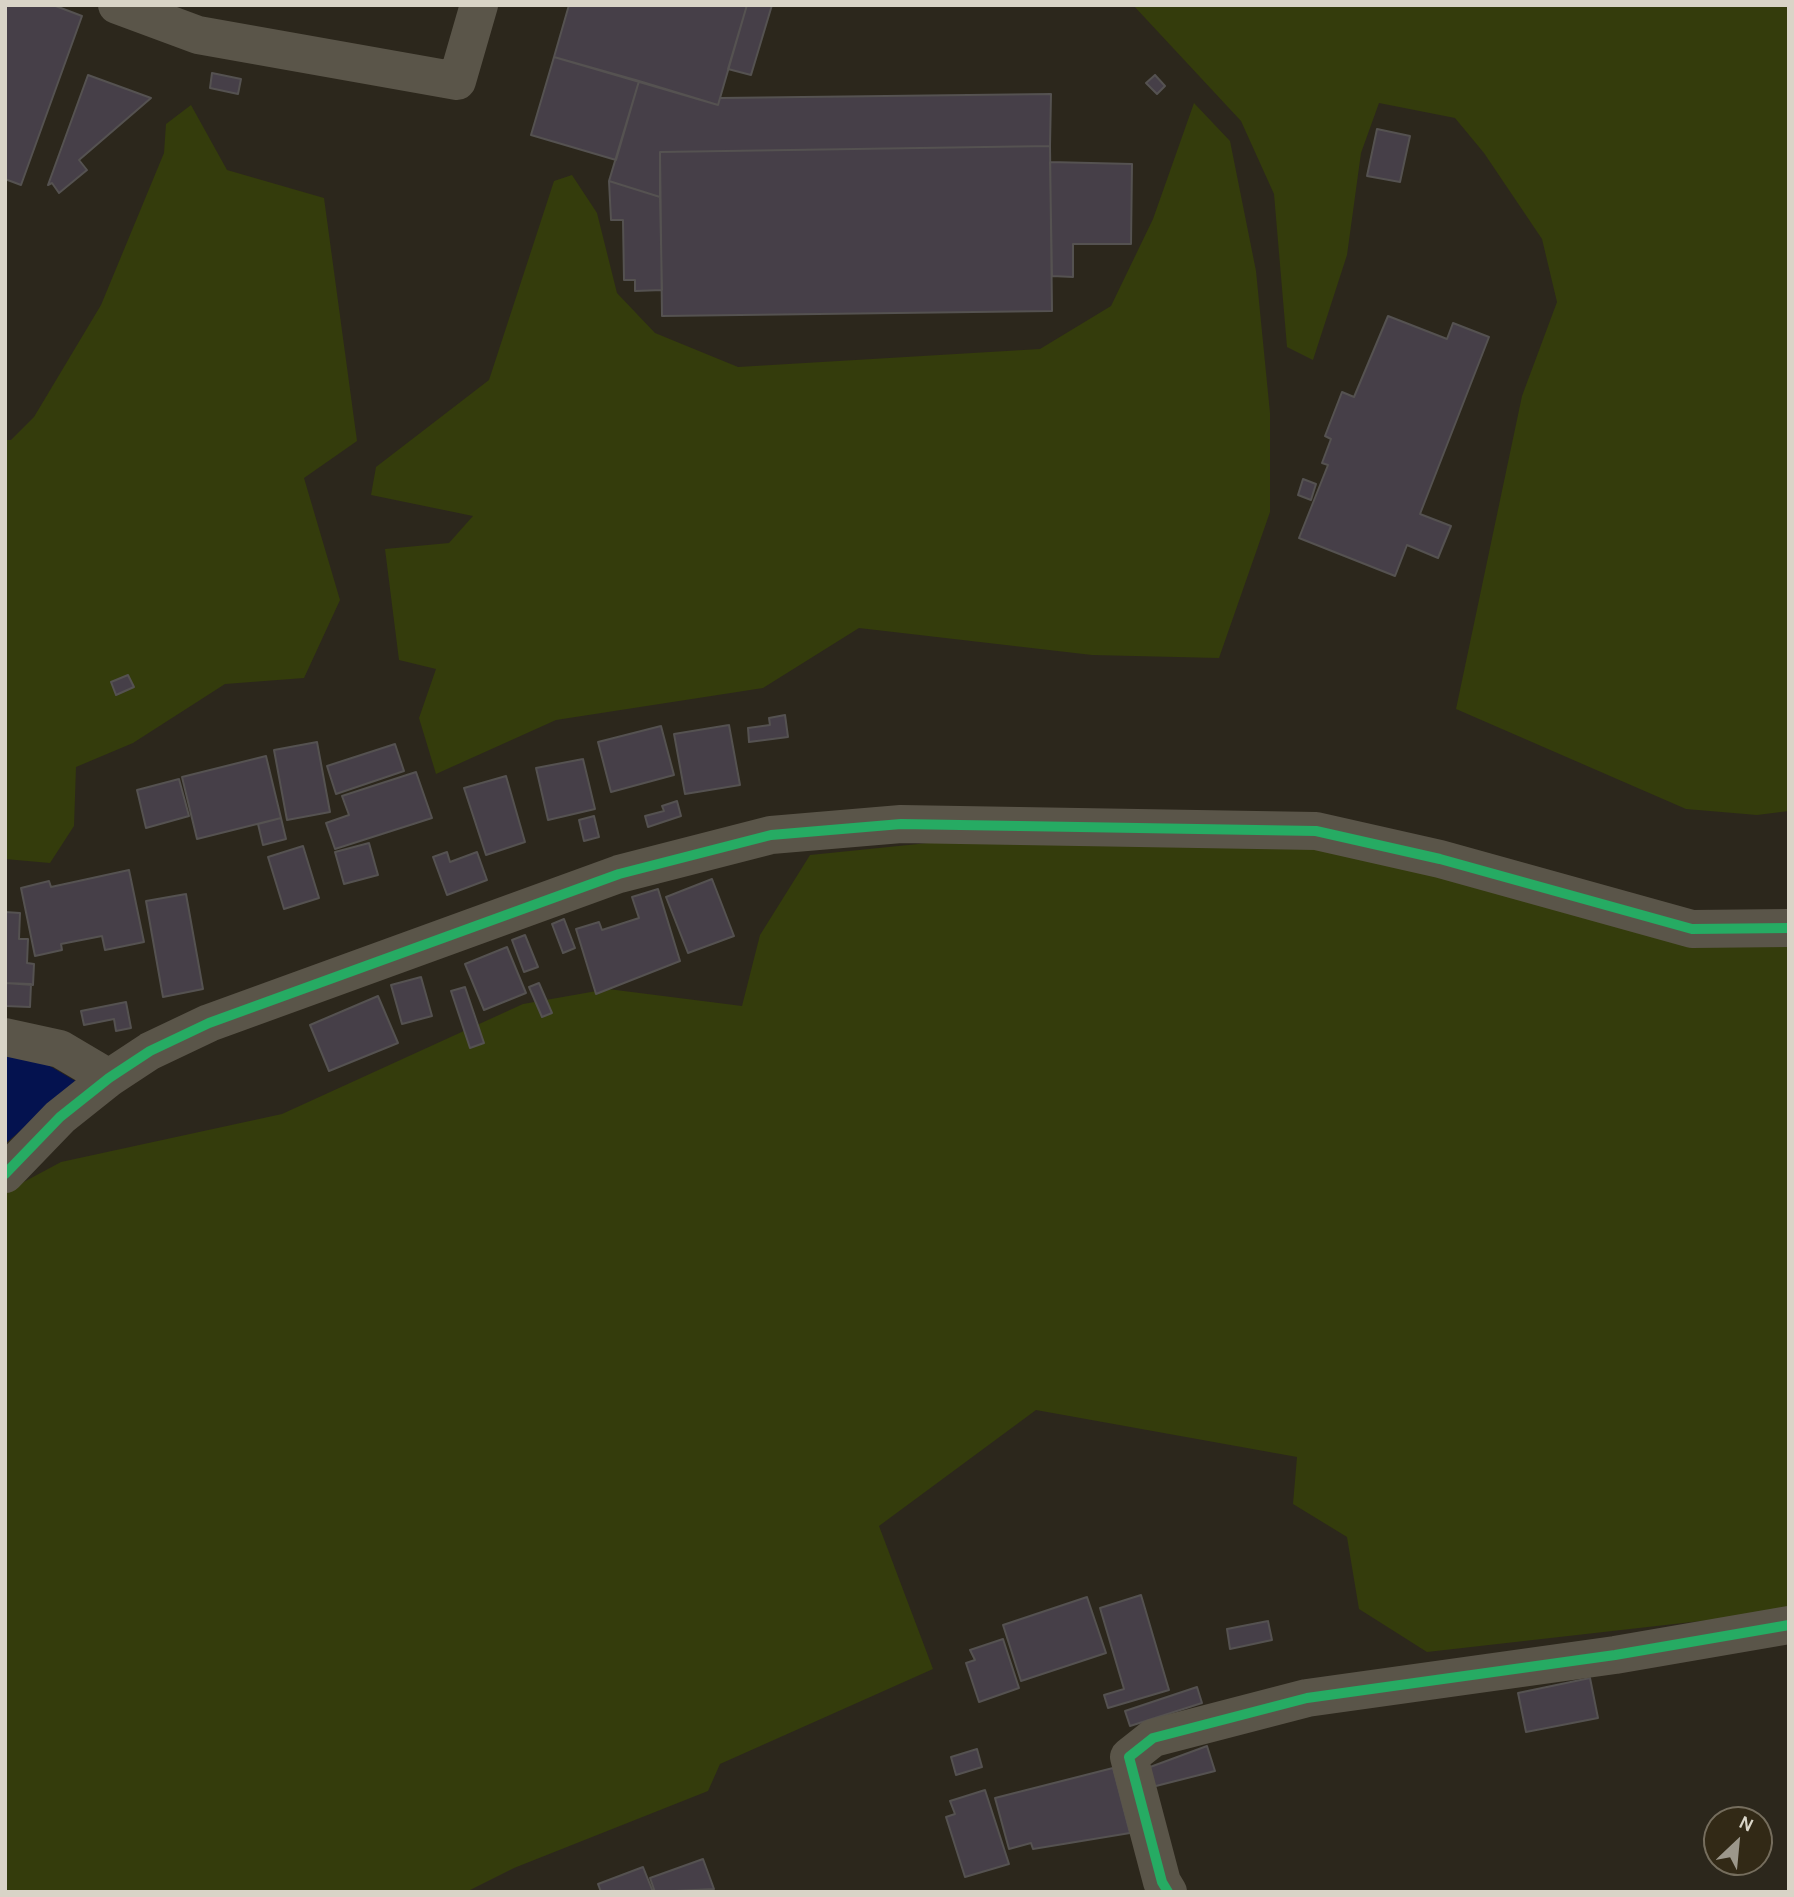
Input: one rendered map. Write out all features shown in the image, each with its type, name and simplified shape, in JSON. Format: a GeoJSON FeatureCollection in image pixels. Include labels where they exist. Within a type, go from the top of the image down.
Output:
{"type":"FeatureCollection","features":[{"type":"Feature","properties":{"kind":"street"},"geometry":{"type":"LineString","coordinates":[[117,5],[198,35],[457,81],[479,5]]}},
{"type":"Feature","properties":{"kind":"street"},"geometry":{"type":"LineString","coordinates":[[5,1174],[60,1117],[109,1078],[150,1051],[209,1023],[354,968],[619,874],[771,835],[901,824],[1316,831],[1440,859],[1692,929],[1789,928]]}},
{"type":"Feature","properties":{"kind":"street"},"geometry":{"type":"LineString","coordinates":[[5,1037],[60,1049],[109,1078]]}},
{"type":"Feature","properties":{"kind":"street"},"geometry":{"type":"LineString","coordinates":[[1168,1892],[1162,1882],[1129,1757],[1153,1738],[1307,1698],[1615,1655],[1789,1625]]}},
{"type":"Feature","properties":{"kind":"green space"},"geometry":{"type":"Polygon","coordinates":[[[1133,5],[1789,5],[1789,811],[1757,815],[1686,809],[1456,709],[1522,396],[1557,302],[1542,239],[1484,153],[1455,118],[1379,103],[1361,153],[1347,255],[1313,360],[1287,347],[1274,194],[1241,121],[1133,5]]]}},
{"type":"Feature","properties":{"kind":"green space"},"geometry":{"type":"Polygon","coordinates":[[[1194,103],[1230,141],[1256,271],[1270,413],[1270,512],[1219,658],[1092,655],[859,628],[763,688],[556,720],[436,774],[419,718],[436,669],[399,660],[385,549],[449,543],[473,516],[371,495],[376,467],[489,380],[554,181],[572,175],[597,213],[617,293],[655,333],[738,367],[1040,349],[1111,306],[1153,219],[1194,103]]]}},
{"type":"Feature","properties":{"kind":"green space"},"geometry":{"type":"Polygon","coordinates":[[[191,105],[227,170],[324,198],[357,441],[304,478],[340,600],[304,678],[225,684],[133,743],[76,767],[74,826],[50,863],[5,859],[5,440],[11,440],[34,417],[101,305],[164,153],[166,124],[191,105]]]}},
{"type":"Feature","properties":{"kind":"green space"},"geometry":{"type":"Polygon","coordinates":[[[997,836],[1316,836],[1789,933],[1789,1611],[1427,1652],[1359,1609],[1347,1537],[1293,1504],[1297,1457],[1036,1410],[879,1526],[933,1669],[720,1764],[708,1791],[514,1868],[466,1892],[5,1892],[5,1192],[61,1162],[282,1114],[523,1004],[608,989],[742,1006],[760,935],[810,855],[997,836]]]}},
{"type":"Feature","properties":{"kind":"shaded area"},"geometry":{"type":"Polygon","coordinates":[[[5,1052],[26,1052],[77,1082],[5,1144],[5,1052]]]}},
{"type":"Feature","properties":{"kind":"building"},"geometry":{"type":"Polygon","coordinates":[[[5,5],[53,5],[82,16],[21,185],[5,179],[5,5]]]}},
{"type":"Feature","properties":{"kind":"building"},"geometry":{"type":"Polygon","coordinates":[[[569,5],[747,5],[718,105],[554,57],[569,5]]]}},
{"type":"Feature","properties":{"kind":"building"},"geometry":{"type":"Polygon","coordinates":[[[747,5],[772,5],[751,75],[728,69],[747,5]]]}},
{"type":"Feature","properties":{"kind":"building"},"geometry":{"type":"Polygon","coordinates":[[[554,57],[639,81],[616,160],[531,135],[554,57]]]}},
{"type":"Feature","properties":{"kind":"building"},"geometry":{"type":"Polygon","coordinates":[[[212,73],[241,79],[238,94],[210,88],[212,73]]]}},
{"type":"Feature","properties":{"kind":"building"},"geometry":{"type":"Polygon","coordinates":[[[88,75],[151,98],[79,160],[87,170],[59,193],[52,183],[48,185],[88,75]]]}},
{"type":"Feature","properties":{"kind":"building"},"geometry":{"type":"Polygon","coordinates":[[[1155,75],[1165,86],[1157,94],[1146,83],[1155,75]]]}},
{"type":"Feature","properties":{"kind":"building"},"geometry":{"type":"Polygon","coordinates":[[[639,81],[718,105],[720,98],[1051,94],[1050,146],[660,152],[660,197],[609,181],[639,81]]]}},
{"type":"Feature","properties":{"kind":"building"},"geometry":{"type":"Polygon","coordinates":[[[1377,129],[1410,136],[1400,182],[1367,176],[1377,129]]]}},
{"type":"Feature","properties":{"kind":"building"},"geometry":{"type":"Polygon","coordinates":[[[1050,146],[1052,311],[662,316],[660,152],[1050,146]]]}},
{"type":"Feature","properties":{"kind":"building"},"geometry":{"type":"Polygon","coordinates":[[[1050,162],[1132,164],[1131,244],[1073,244],[1073,277],[1052,276],[1050,162]]]}},
{"type":"Feature","properties":{"kind":"building"},"geometry":{"type":"Polygon","coordinates":[[[609,181],[660,197],[662,290],[635,291],[635,280],[624,280],[623,220],[611,220],[609,181]]]}},
{"type":"Feature","properties":{"kind":"building"},"geometry":{"type":"Polygon","coordinates":[[[1388,316],[1447,339],[1453,323],[1489,337],[1420,514],[1451,526],[1438,558],[1407,545],[1395,576],[1299,538],[1328,465],[1322,463],[1331,439],[1325,436],[1342,392],[1354,397],[1388,316]]]}},
{"type":"Feature","properties":{"kind":"building"},"geometry":{"type":"Polygon","coordinates":[[[1303,479],[1316,484],[1311,500],[1298,495],[1303,479]]]}},
{"type":"Feature","properties":{"kind":"building"},"geometry":{"type":"Polygon","coordinates":[[[128,675],[134,687],[116,695],[111,682],[128,675]]]}},
{"type":"Feature","properties":{"kind":"building"},"geometry":{"type":"Polygon","coordinates":[[[785,715],[788,737],[749,742],[748,728],[770,725],[769,718],[785,715]]]}},
{"type":"Feature","properties":{"kind":"building"},"geometry":{"type":"Polygon","coordinates":[[[729,725],[740,785],[685,794],[674,734],[729,725]]]}},
{"type":"Feature","properties":{"kind":"building"},"geometry":{"type":"Polygon","coordinates":[[[661,726],[674,775],[611,792],[598,742],[661,726]]]}},
{"type":"Feature","properties":{"kind":"building"},"geometry":{"type":"Polygon","coordinates":[[[317,742],[330,812],[287,820],[274,750],[317,742]]]}},
{"type":"Feature","properties":{"kind":"building"},"geometry":{"type":"Polygon","coordinates":[[[395,744],[404,771],[336,794],[327,766],[395,744]]]}},
{"type":"Feature","properties":{"kind":"building"},"geometry":{"type":"Polygon","coordinates":[[[266,756],[281,818],[197,839],[182,777],[266,756]]]}},
{"type":"Feature","properties":{"kind":"building"},"geometry":{"type":"Polygon","coordinates":[[[583,759],[595,809],[548,820],[536,768],[583,759]]]}},
{"type":"Feature","properties":{"kind":"building"},"geometry":{"type":"Polygon","coordinates":[[[416,772],[432,818],[335,849],[326,823],[349,815],[342,796],[416,772]]]}},
{"type":"Feature","properties":{"kind":"building"},"geometry":{"type":"Polygon","coordinates":[[[506,776],[525,842],[486,855],[464,788],[506,776]]]}},
{"type":"Feature","properties":{"kind":"building"},"geometry":{"type":"Polygon","coordinates":[[[179,779],[189,816],[146,828],[137,790],[179,779]]]}},
{"type":"Feature","properties":{"kind":"building"},"geometry":{"type":"Polygon","coordinates":[[[677,801],[681,816],[648,827],[645,816],[664,811],[662,806],[677,801]]]}},
{"type":"Feature","properties":{"kind":"building"},"geometry":{"type":"Polygon","coordinates":[[[594,816],[599,837],[584,841],[579,820],[594,816]]]}},
{"type":"Feature","properties":{"kind":"building"},"geometry":{"type":"Polygon","coordinates":[[[281,818],[286,839],[263,845],[258,824],[281,818]]]}},
{"type":"Feature","properties":{"kind":"building"},"geometry":{"type":"Polygon","coordinates":[[[369,843],[378,875],[344,884],[335,852],[369,843]]]}},
{"type":"Feature","properties":{"kind":"building"},"geometry":{"type":"Polygon","coordinates":[[[303,846],[319,898],[284,909],[268,857],[303,846]]]}},
{"type":"Feature","properties":{"kind":"building"},"geometry":{"type":"Polygon","coordinates":[[[447,852],[450,862],[477,852],[487,880],[447,895],[433,857],[447,852]]]}},
{"type":"Feature","properties":{"kind":"building"},"geometry":{"type":"Polygon","coordinates":[[[129,870],[144,942],[105,950],[102,936],[61,944],[62,950],[35,956],[21,888],[49,881],[51,887],[129,870]]]}},
{"type":"Feature","properties":{"kind":"building"},"geometry":{"type":"Polygon","coordinates":[[[712,879],[734,936],[688,953],[666,897],[712,879]]]}},
{"type":"Feature","properties":{"kind":"building"},"geometry":{"type":"Polygon","coordinates":[[[658,889],[680,961],[596,994],[576,929],[599,922],[602,930],[639,918],[632,897],[658,889]]]}},
{"type":"Feature","properties":{"kind":"building"},"geometry":{"type":"Polygon","coordinates":[[[186,894],[203,989],[163,997],[146,901],[186,894]]]}},
{"type":"Feature","properties":{"kind":"building"},"geometry":{"type":"Polygon","coordinates":[[[5,912],[20,913],[19,939],[28,939],[27,963],[34,964],[33,985],[5,983],[5,912]]]}},
{"type":"Feature","properties":{"kind":"building"},"geometry":{"type":"Polygon","coordinates":[[[564,919],[575,948],[563,953],[552,924],[564,919]]]}},
{"type":"Feature","properties":{"kind":"building"},"geometry":{"type":"Polygon","coordinates":[[[525,935],[538,967],[524,972],[512,940],[525,935]]]}},
{"type":"Feature","properties":{"kind":"building"},"geometry":{"type":"Polygon","coordinates":[[[507,947],[526,993],[484,1010],[465,964],[507,947]]]}},
{"type":"Feature","properties":{"kind":"building"},"geometry":{"type":"Polygon","coordinates":[[[421,977],[432,1016],[402,1024],[391,985],[421,977]]]}},
{"type":"Feature","properties":{"kind":"building"},"geometry":{"type":"Polygon","coordinates":[[[5,983],[31,984],[30,1007],[5,1006],[5,983]]]}},
{"type":"Feature","properties":{"kind":"building"},"geometry":{"type":"Polygon","coordinates":[[[539,983],[552,1013],[542,1017],[529,987],[539,983]]]}},
{"type":"Feature","properties":{"kind":"building"},"geometry":{"type":"Polygon","coordinates":[[[465,987],[484,1043],[470,1048],[451,991],[465,987]]]}},
{"type":"Feature","properties":{"kind":"building"},"geometry":{"type":"Polygon","coordinates":[[[378,996],[398,1043],[329,1071],[310,1025],[378,996]]]}},
{"type":"Feature","properties":{"kind":"building"},"geometry":{"type":"Polygon","coordinates":[[[126,1002],[131,1028],[116,1031],[114,1019],[84,1025],[81,1011],[126,1002]]]}},
{"type":"Feature","properties":{"kind":"building"},"geometry":{"type":"Polygon","coordinates":[[[1141,1595],[1169,1690],[1108,1708],[1104,1695],[1124,1689],[1100,1608],[1141,1595]]]}},
{"type":"Feature","properties":{"kind":"building"},"geometry":{"type":"Polygon","coordinates":[[[1087,1597],[1106,1653],[1021,1681],[1003,1625],[1087,1597]]]}},
{"type":"Feature","properties":{"kind":"building"},"geometry":{"type":"Polygon","coordinates":[[[1268,1621],[1272,1640],[1230,1649],[1227,1629],[1268,1621]]]}},
{"type":"Feature","properties":{"kind":"building"},"geometry":{"type":"Polygon","coordinates":[[[1003,1639],[1019,1688],[979,1702],[966,1663],[975,1660],[970,1650],[1003,1639]]]}},
{"type":"Feature","properties":{"kind":"building"},"geometry":{"type":"Polygon","coordinates":[[[1590,1678],[1598,1718],[1526,1732],[1518,1693],[1590,1678]]]}},
{"type":"Feature","properties":{"kind":"building"},"geometry":{"type":"Polygon","coordinates":[[[1197,1687],[1202,1703],[1130,1726],[1125,1711],[1197,1687]]]}},
{"type":"Feature","properties":{"kind":"building"},"geometry":{"type":"Polygon","coordinates":[[[1207,1746],[1215,1771],[1148,1788],[1142,1770],[1207,1746]]]}},
{"type":"Feature","properties":{"kind":"building"},"geometry":{"type":"Polygon","coordinates":[[[977,1749],[982,1767],[956,1775],[951,1757],[977,1749]]]}},
{"type":"Feature","properties":{"kind":"building"},"geometry":{"type":"Polygon","coordinates":[[[1113,1768],[1130,1833],[1033,1849],[1031,1843],[1009,1849],[995,1798],[1113,1768]]]}},
{"type":"Feature","properties":{"kind":"building"},"geometry":{"type":"Polygon","coordinates":[[[985,1790],[1009,1864],[965,1877],[946,1817],[955,1814],[950,1801],[985,1790]]]}},
{"type":"Feature","properties":{"kind":"building"},"geometry":{"type":"Polygon","coordinates":[[[703,1859],[714,1889],[655,1892],[650,1878],[703,1859]]]}},
{"type":"Feature","properties":{"kind":"building"},"geometry":{"type":"Polygon","coordinates":[[[643,1867],[653,1892],[601,1892],[598,1884],[643,1867]]]}},
{"type":"Feature","properties":{"kind":"cycle path"},"geometry":{"type":"LineString","coordinates":[[5,1174],[60,1117],[109,1078],[150,1051],[209,1023],[619,874],[771,835],[901,824],[1316,831],[1440,859],[1692,929],[1789,928]]}},
{"type":"Feature","properties":{"kind":"cycle path"},"geometry":{"type":"LineString","coordinates":[[1168,1892],[1162,1882],[1129,1757],[1153,1738],[1307,1698],[1615,1655],[1789,1625]]}}]}
